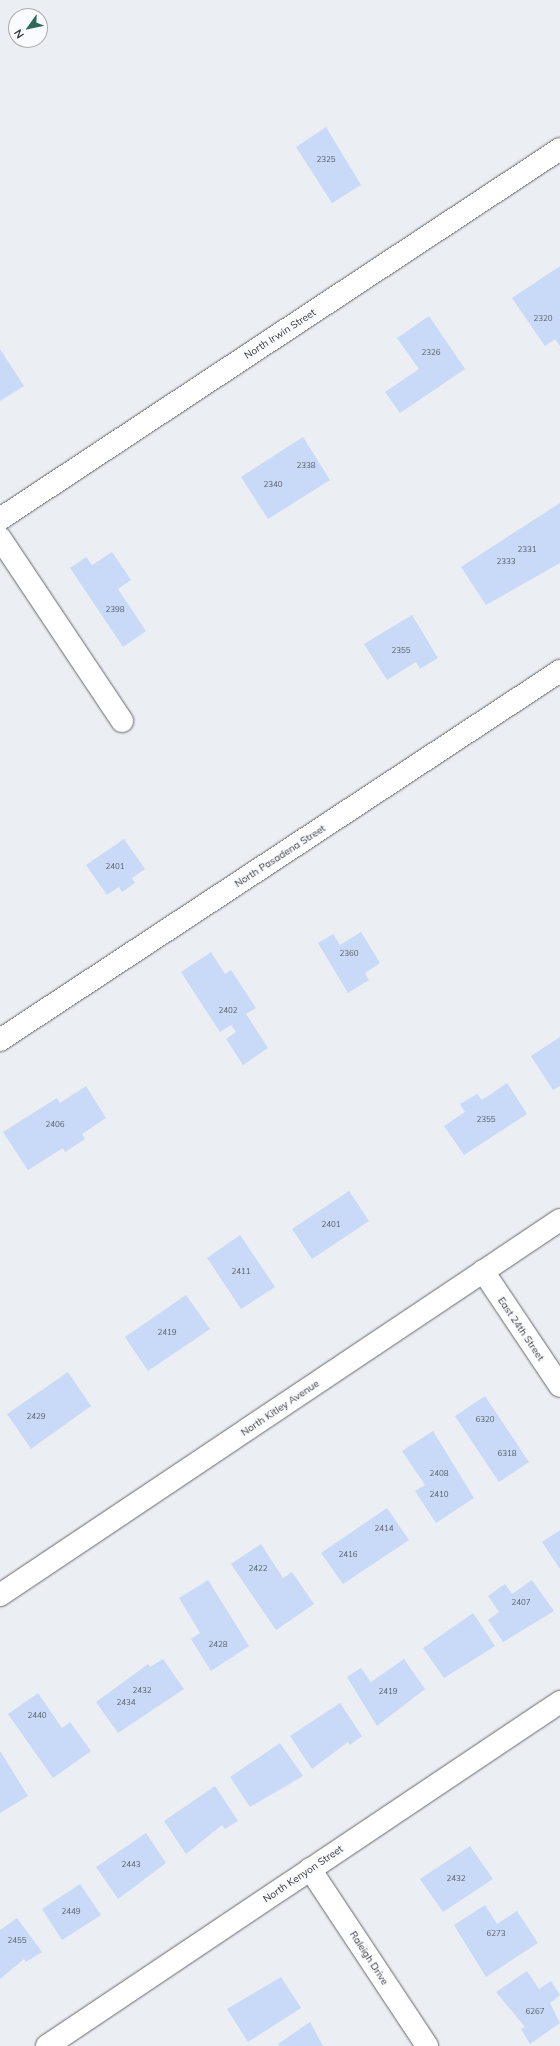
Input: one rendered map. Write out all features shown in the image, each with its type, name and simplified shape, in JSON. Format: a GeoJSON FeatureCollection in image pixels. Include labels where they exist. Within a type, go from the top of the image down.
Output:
{"type":"FeatureCollection","features":[{"type":"Feature","properties":{"kind":"street","name":"North Irwin Street"},"geometry":{"type":"LineString","coordinates":[[0,519],[560,148]]}},
{"type":"Feature","properties":{"kind":"street"},"geometry":{"type":"LineString","coordinates":[[0,538],[122,721]]}},
{"type":"Feature","properties":{"kind":"street","name":"North Pasadena Street"},"geometry":{"type":"LineString","coordinates":[[0,1040],[560,671]]}},
{"type":"Feature","properties":{"kind":"street","name":"North Kitley Avenue"},"geometry":{"type":"LineString","coordinates":[[0,1596],[560,1220]]}},
{"type":"Feature","properties":{"kind":"street","name":"East 24th Street"},"geometry":{"type":"LineString","coordinates":[[483,1271],[560,1386]]}},
{"type":"Feature","properties":{"kind":"street","name":"North Kenyon Street"},"geometry":{"type":"LineString","coordinates":[[47,2046],[560,1702]]}},
{"type":"Feature","properties":{"kind":"street","name":"Raleigh Drive"},"geometry":{"type":"LineString","coordinates":[[310,1869],[427,2046]]}},
{"type":"Feature","properties":{"kind":"building"},"geometry":{"type":"Polygon","coordinates":[[[326,127],[361,185],[332,203],[296,147],[326,127]]]}},
{"type":"Feature","properties":{"kind":"building"},"geometry":{"type":"Polygon","coordinates":[[[560,266],[560,346],[555,339],[545,346],[512,298],[560,266]]]}},
{"type":"Feature","properties":{"kind":"building"},"geometry":{"type":"Polygon","coordinates":[[[429,316],[465,369],[400,413],[385,392],[419,369],[397,338],[429,316]]]}},
{"type":"Feature","properties":{"kind":"building"},"geometry":{"type":"Polygon","coordinates":[[[0,349],[24,386],[0,401],[0,349]]]}},
{"type":"Feature","properties":{"kind":"building"},"geometry":{"type":"Polygon","coordinates":[[[303,437],[330,480],[268,519],[241,477],[303,437]]]}},
{"type":"Feature","properties":{"kind":"building"},"geometry":{"type":"Polygon","coordinates":[[[560,503],[560,563],[486,605],[461,567],[560,503]]]}},
{"type":"Feature","properties":{"kind":"building"},"geometry":{"type":"Polygon","coordinates":[[[112,552],[131,580],[118,589],[146,631],[123,647],[70,568],[86,557],[92,565],[112,552]]]}},
{"type":"Feature","properties":{"kind":"building"},"geometry":{"type":"Polygon","coordinates":[[[412,615],[438,658],[420,669],[416,662],[387,680],[364,644],[412,615]]]}},
{"type":"Feature","properties":{"kind":"building"},"geometry":{"type":"Polygon","coordinates":[[[124,839],[145,869],[132,878],[135,883],[122,892],[119,887],[107,895],[86,865],[124,839]]]}},
{"type":"Feature","properties":{"kind":"building"},"geometry":{"type":"Polygon","coordinates":[[[361,932],[380,963],[365,973],[369,980],[348,993],[318,943],[333,934],[340,945],[361,932]]]}},
{"type":"Feature","properties":{"kind":"building"},"geometry":{"type":"Polygon","coordinates":[[[211,952],[225,974],[231,970],[256,1008],[246,1014],[268,1048],[243,1065],[226,1039],[236,1032],[231,1025],[220,1032],[181,972],[211,952]]]}},
{"type":"Feature","properties":{"kind":"building"},"geometry":{"type":"Polygon","coordinates":[[[560,1037],[560,1086],[553,1090],[531,1056],[560,1037]]]}},
{"type":"Feature","properties":{"kind":"building"},"geometry":{"type":"Polygon","coordinates":[[[507,1083],[527,1114],[464,1155],[444,1126],[465,1112],[460,1104],[477,1094],[482,1100],[507,1083]]]}},
{"type":"Feature","properties":{"kind":"building"},"geometry":{"type":"Polygon","coordinates":[[[86,1086],[106,1118],[82,1134],[85,1139],[65,1152],[63,1148],[28,1170],[3,1132],[57,1098],[60,1103],[86,1086]]]}},
{"type":"Feature","properties":{"kind":"building"},"geometry":{"type":"Polygon","coordinates":[[[349,1191],[369,1221],[312,1259],[292,1229],[349,1191]]]}},
{"type":"Feature","properties":{"kind":"building"},"geometry":{"type":"Polygon","coordinates":[[[240,1235],[275,1287],[241,1309],[207,1258],[240,1235]]]}},
{"type":"Feature","properties":{"kind":"building"},"geometry":{"type":"Polygon","coordinates":[[[186,1295],[210,1329],[148,1371],[125,1337],[186,1295]]]}},
{"type":"Feature","properties":{"kind":"building"},"geometry":{"type":"Polygon","coordinates":[[[68,1372],[91,1406],[31,1449],[7,1414],[68,1372]]]}},
{"type":"Feature","properties":{"kind":"building"},"geometry":{"type":"Polygon","coordinates":[[[485,1396],[529,1462],[499,1482],[455,1416],[485,1396]]]}},
{"type":"Feature","properties":{"kind":"building"},"geometry":{"type":"Polygon","coordinates":[[[433,1431],[474,1498],[436,1523],[415,1491],[425,1485],[402,1451],[433,1431]]]}},
{"type":"Feature","properties":{"kind":"building"},"geometry":{"type":"Polygon","coordinates":[[[387,1508],[409,1540],[343,1584],[321,1553],[387,1508]]]}},
{"type":"Feature","properties":{"kind":"building"},"geometry":{"type":"Polygon","coordinates":[[[560,1530],[560,1569],[542,1542],[560,1530]]]}},
{"type":"Feature","properties":{"kind":"building"},"geometry":{"type":"Polygon","coordinates":[[[261,1544],[283,1578],[292,1572],[314,1604],[276,1630],[231,1564],[261,1544]]]}},
{"type":"Feature","properties":{"kind":"building"},"geometry":{"type":"Polygon","coordinates":[[[208,1580],[249,1646],[211,1671],[191,1639],[200,1633],[179,1598],[208,1580]]]}},
{"type":"Feature","properties":{"kind":"building"},"geometry":{"type":"Polygon","coordinates":[[[532,1580],[554,1611],[503,1642],[488,1620],[499,1612],[488,1596],[505,1584],[512,1594],[532,1580]]]}},
{"type":"Feature","properties":{"kind":"building"},"geometry":{"type":"Polygon","coordinates":[[[473,1613],[495,1646],[444,1678],[423,1648],[473,1613]]]}},
{"type":"Feature","properties":{"kind":"building"},"geometry":{"type":"Polygon","coordinates":[[[163,1659],[184,1689],[118,1733],[96,1702],[148,1664],[150,1667],[163,1659]]]}},
{"type":"Feature","properties":{"kind":"building"},"geometry":{"type":"Polygon","coordinates":[[[404,1659],[425,1689],[377,1726],[347,1677],[361,1668],[371,1682],[404,1659]]]}},
{"type":"Feature","properties":{"kind":"building"},"geometry":{"type":"Polygon","coordinates":[[[38,1693],[62,1728],[70,1722],[91,1751],[53,1778],[8,1714],[38,1693]]]}},
{"type":"Feature","properties":{"kind":"building"},"geometry":{"type":"Polygon","coordinates":[[[340,1703],[362,1736],[350,1745],[348,1742],[312,1769],[290,1736],[340,1703]]]}},
{"type":"Feature","properties":{"kind":"building"},"geometry":{"type":"Polygon","coordinates":[[[280,1743],[303,1776],[250,1807],[230,1777],[280,1743]]]}},
{"type":"Feature","properties":{"kind":"building"},"geometry":{"type":"Polygon","coordinates":[[[0,1751],[28,1796],[0,1813],[0,1751]]]}},
{"type":"Feature","properties":{"kind":"building"},"geometry":{"type":"Polygon","coordinates":[[[215,1786],[238,1821],[225,1829],[222,1825],[186,1854],[164,1821],[215,1786]]]}},
{"type":"Feature","properties":{"kind":"building"},"geometry":{"type":"Polygon","coordinates":[[[146,1833],[166,1863],[118,1899],[96,1867],[146,1833]]]}},
{"type":"Feature","properties":{"kind":"building"},"geometry":{"type":"Polygon","coordinates":[[[470,1846],[493,1879],[443,1912],[420,1879],[470,1846]]]}},
{"type":"Feature","properties":{"kind":"building"},"geometry":{"type":"Polygon","coordinates":[[[80,1884],[101,1915],[62,1940],[42,1909],[80,1884]]]}},
{"type":"Feature","properties":{"kind":"building"},"geometry":{"type":"Polygon","coordinates":[[[485,1905],[497,1924],[517,1911],[538,1943],[486,1977],[454,1925],[485,1905]]]}},
{"type":"Feature","properties":{"kind":"building"},"geometry":{"type":"Polygon","coordinates":[[[17,1918],[42,1952],[26,1962],[24,1959],[0,1979],[0,1930],[17,1918]]]}},
{"type":"Feature","properties":{"kind":"building"},"geometry":{"type":"Polygon","coordinates":[[[527,1971],[539,1989],[551,1981],[560,1995],[550,2003],[560,2023],[530,2044],[521,2029],[525,2027],[496,1992],[527,1971]]]}},
{"type":"Feature","properties":{"kind":"building"},"geometry":{"type":"Polygon","coordinates":[[[281,1977],[301,2008],[248,2042],[227,2009],[281,1977]]]}},
{"type":"Feature","properties":{"kind":"building"},"geometry":{"type":"Polygon","coordinates":[[[310,2022],[323,2046],[279,2046],[278,2044],[310,2022]]]}}]}
